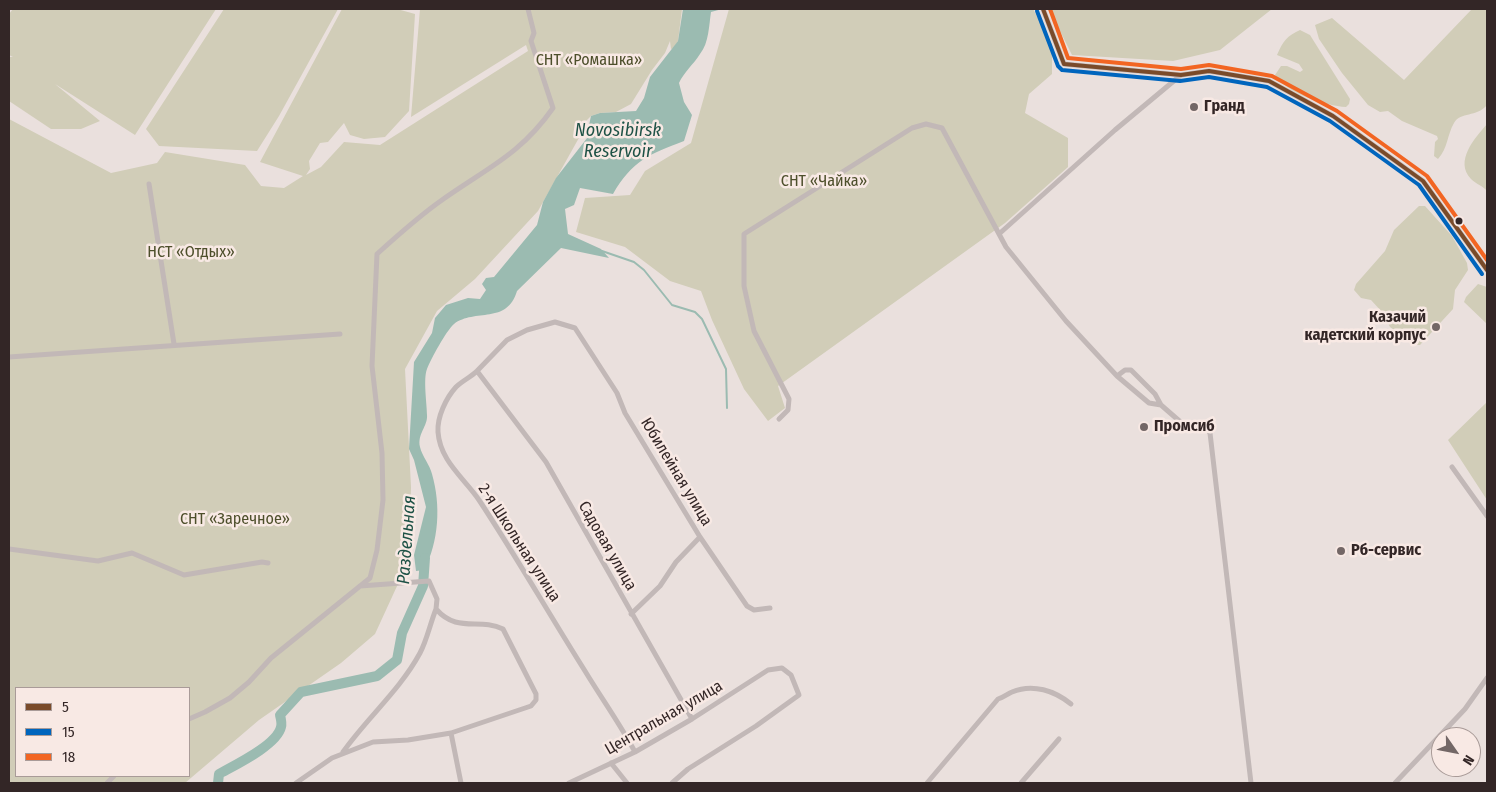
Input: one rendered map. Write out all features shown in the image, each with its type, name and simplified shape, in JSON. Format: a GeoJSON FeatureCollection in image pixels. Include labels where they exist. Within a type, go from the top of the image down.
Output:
{"type":"FeatureCollection","features":[{"type":"Feature","properties":{"kind":"street"},"geometry":{"type":"LineString","coordinates":[[190,718],[230,698],[249,682],[271,658],[370,578],[377,550],[383,500],[382,453],[372,366],[377,254],[419,217],[506,158],[526,142],[553,108],[531,42],[534,33],[528,9]]}},
{"type":"Feature","properties":{"kind":"street"},"geometry":{"type":"LineString","coordinates":[[1043,9],[1064,64],[1181,75],[1209,70],[1269,81],[1333,116],[1424,181],[1487,270]]}},
{"type":"Feature","properties":{"kind":"street"},"geometry":{"type":"LineString","coordinates":[[999,234],[1115,130],[1181,75]]}},
{"type":"Feature","properties":{"kind":"street"},"geometry":{"type":"LineString","coordinates":[[780,419],[788,410],[789,399],[754,331],[744,286],[744,234],[912,128],[926,124],[942,128],[1006,247],[1054,306],[1117,376],[1149,403],[1161,405]]}},
{"type":"Feature","properties":{"kind":"street"},"geometry":{"type":"LineString","coordinates":[[149,184],[174,344]]}},
{"type":"Feature","properties":{"kind":"street","name":"2-я Школьная улица"},"geometry":{"type":"LineString","coordinates":[[575,328],[555,322],[527,330],[507,340],[477,371],[456,388],[441,411],[438,431],[441,446],[463,482],[478,498],[586,673],[620,724],[635,752]]}},
{"type":"Feature","properties":{"kind":"street","name":"Юбилейная улица"},"geometry":{"type":"LineString","coordinates":[[575,328],[616,393],[625,413],[700,537],[747,606],[754,610],[770,608]]}},
{"type":"Feature","properties":{"kind":"street"},"geometry":{"type":"LineString","coordinates":[[9,357],[174,344],[340,334]]}},
{"type":"Feature","properties":{"kind":"street"},"geometry":{"type":"LineString","coordinates":[[1117,376],[1125,370],[1131,370],[1155,394],[1161,405],[1184,425],[1208,429],[1210,433],[1251,783]]}},
{"type":"Feature","properties":{"kind":"street","name":"Садовая улица"},"geometry":{"type":"LineString","coordinates":[[477,371],[546,462],[692,719]]}},
{"type":"Feature","properties":{"kind":"street"},"geometry":{"type":"LineString","coordinates":[[1452,467],[1487,516]]}},
{"type":"Feature","properties":{"kind":"street"},"geometry":{"type":"LineString","coordinates":[[631,614],[660,586],[676,562],[700,537]]}},
{"type":"Feature","properties":{"kind":"street"},"geometry":{"type":"LineString","coordinates":[[9,549],[98,561],[132,553],[184,575],[262,562],[268,563]]}},
{"type":"Feature","properties":{"kind":"street"},"geometry":{"type":"LineString","coordinates":[[342,752],[353,737],[382,706],[420,653],[436,609],[437,599],[429,581],[360,586]]}},
{"type":"Feature","properties":{"kind":"street"},"geometry":{"type":"LineString","coordinates":[[296,783],[342,752],[373,742],[408,740],[451,734],[531,706],[536,700],[536,694],[503,629],[496,626],[464,625],[445,620],[436,609]]}},
{"type":"Feature","properties":{"kind":"street","name":"Центральная улица"},"geometry":{"type":"LineString","coordinates":[[569,783],[635,752],[692,719],[768,670],[782,668],[791,675],[798,695],[748,732],[688,769],[672,783]]}},
{"type":"Feature","properties":{"kind":"street"},"geometry":{"type":"LineString","coordinates":[[1395,783],[1465,709],[1487,678]]}},
{"type":"Feature","properties":{"kind":"street"},"geometry":{"type":"LineString","coordinates":[[927,783],[998,699],[1012,692],[1040,688],[1061,696],[1071,704]]}},
{"type":"Feature","properties":{"kind":"street"},"geometry":{"type":"LineString","coordinates":[[451,734],[461,783]]}},
{"type":"Feature","properties":{"kind":"street"},"geometry":{"type":"LineString","coordinates":[[1021,783],[1059,739]]}},
{"type":"Feature","properties":{"kind":"street"},"geometry":{"type":"LineString","coordinates":[[611,763],[627,783]]}},
{"type":"Feature","properties":{"kind":"green space"},"geometry":{"type":"Polygon","coordinates":[[[13,9],[216,9],[135,135],[55,84],[100,121],[81,129],[51,129],[9,101],[9,57],[13,57],[9,55],[9,14],[13,9]]]}},
{"type":"Feature","properties":{"kind":"green space"},"geometry":{"type":"Polygon","coordinates":[[[224,9],[338,9],[279,116],[257,151],[159,146],[146,129],[224,9]]]}},
{"type":"Feature","properties":{"kind":"green space"},"geometry":{"type":"Polygon","coordinates":[[[342,9],[397,9],[415,14],[409,111],[385,137],[364,139],[350,135],[344,123],[328,142],[320,143],[309,161],[310,169],[306,175],[321,167],[344,142],[380,145],[528,51],[526,45],[411,117],[420,9],[682,9],[678,41],[674,48],[671,49],[670,41],[665,53],[631,104],[616,112],[600,113],[591,116],[576,131],[580,136],[538,211],[475,279],[437,311],[405,369],[411,487],[409,560],[375,634],[341,663],[259,720],[185,783],[9,783],[9,119],[111,173],[157,163],[165,152],[245,165],[261,186],[284,188],[303,176],[260,162],[342,9]]]}},
{"type":"Feature","properties":{"kind":"green space","name":"СНТ «Чайка»"},"geometry":{"type":"Polygon","coordinates":[[[729,9],[1033,9],[1052,44],[1052,74],[1029,94],[1025,113],[1068,138],[1068,167],[1005,223],[778,386],[785,408],[768,421],[744,389],[712,320],[701,291],[670,281],[625,247],[576,232],[585,198],[630,195],[645,171],[691,143],[729,9]]]}},
{"type":"Feature","properties":{"kind":"green space"},"geometry":{"type":"Polygon","coordinates":[[[1049,9],[1272,9],[1220,50],[1173,61],[1072,55],[1049,9]]]}},
{"type":"Feature","properties":{"kind":"green space"},"geometry":{"type":"Polygon","coordinates":[[[1472,9],[1487,9],[1487,105],[1478,112],[1457,119],[1444,150],[1438,159],[1434,156],[1437,136],[1402,121],[1388,111],[1380,112],[1368,105],[1342,73],[1319,39],[1315,25],[1332,18],[1404,80],[1472,9]]]}},
{"type":"Feature","properties":{"kind":"green space"},"geometry":{"type":"Polygon","coordinates":[[[1300,30],[1310,35],[1350,99],[1346,107],[1328,104],[1297,93],[1280,82],[1275,75],[1281,66],[1287,66],[1300,72],[1303,70],[1299,64],[1277,55],[1286,40],[1300,30]]]}},
{"type":"Feature","properties":{"kind":"green space"},"geometry":{"type":"Polygon","coordinates":[[[1487,124],[1487,191],[1471,179],[1466,172],[1465,157],[1472,143],[1487,124]]]}},
{"type":"Feature","properties":{"kind":"green space"},"geometry":{"type":"Polygon","coordinates":[[[1419,206],[1425,206],[1452,236],[1467,263],[1468,270],[1455,290],[1453,309],[1420,345],[1414,345],[1390,327],[1382,312],[1371,300],[1361,298],[1354,290],[1356,284],[1385,251],[1394,230],[1419,206]]]}},
{"type":"Feature","properties":{"kind":"green space"},"geometry":{"type":"Polygon","coordinates":[[[1478,284],[1487,287],[1487,324],[1464,302],[1478,284]]]}},
{"type":"Feature","properties":{"kind":"green space"},"geometry":{"type":"Polygon","coordinates":[[[1487,402],[1487,500],[1448,440],[1487,402]]]}},
{"type":"Feature","properties":{"kind":"water","name":"Novosibirsk Reservoir"},"geometry":{"type":"Polygon","coordinates":[[[683,9],[722,9],[711,12],[708,34],[703,50],[679,83],[684,102],[692,115],[684,141],[642,160],[627,174],[613,194],[580,188],[574,205],[565,209],[568,234],[601,249],[609,258],[561,248],[517,291],[512,302],[506,308],[490,314],[462,319],[454,324],[429,364],[425,379],[427,419],[419,442],[435,486],[437,523],[433,548],[429,559],[424,570],[416,571],[414,555],[426,507],[414,460],[409,449],[414,362],[432,333],[435,318],[446,305],[468,298],[480,299],[486,290],[482,284],[486,278],[494,277],[537,225],[543,202],[556,178],[591,133],[589,125],[591,116],[600,113],[636,111],[644,98],[650,77],[678,41],[683,9]]]}},
{"type":"Feature","properties":{"kind":"waterway"},"geometry":{"type":"LineString","coordinates":[[602,251],[634,262],[644,270],[672,305],[695,312],[702,319],[726,369],[727,408]]}},
{"type":"Feature","properties":{"kind":"waterway","name":"Раздельная"},"geometry":{"type":"LineString","coordinates":[[218,783],[219,774],[254,754],[272,741],[281,727],[280,715],[301,692],[377,676],[397,660],[402,633],[423,586],[425,558]]}},
{"type":"Feature","properties":{"kind":"transit line","name":"5"},"geometry":{"type":"LineString","coordinates":[[1043,9],[1064,64],[1181,75],[1209,71],[1269,81],[1333,116],[1423,181],[1487,270]]}},
{"type":"Feature","properties":{"kind":"transit line","name":"18"},"geometry":{"type":"LineString","coordinates":[[1050,9],[1068,58],[1181,69],[1209,65],[1272,76],[1337,111],[1427,176],[1487,260]]}},
{"type":"Feature","properties":{"kind":"transit line","name":"15"},"geometry":{"type":"LineString","coordinates":[[1037,11],[1058,66],[1062,70],[1180,81],[1209,77],[1267,87],[1330,121],[1419,185],[1482,274]]}},
{"type":"Feature","properties":{"kind":"place","name":"Гранд"},"geometry":{"type":"Point","coordinates":[1194,107]}},
{"type":"Feature","properties":{"kind":"place","name":"Казачий кадетский корпус"},"geometry":{"type":"Point","coordinates":[1436,327]}},
{"type":"Feature","properties":{"kind":"place","name":"Промсиб"},"geometry":{"type":"Point","coordinates":[1144,427]}},
{"type":"Feature","properties":{"kind":"place","name":"Рб-сервис"},"geometry":{"type":"Point","coordinates":[1341,551]}},
{"type":"Feature","properties":{"kind":"park label","name":"СНТ «Ромашка»"},"geometry":{"type":"Point","coordinates":[589,61]}},
{"type":"Feature","properties":{"kind":"park label","name":"НСТ «Отдых»"},"geometry":{"type":"Point","coordinates":[191,253]}},
{"type":"Feature","properties":{"kind":"park label","name":"СНТ «Заречное»"},"geometry":{"type":"Point","coordinates":[235,520]}}]}
